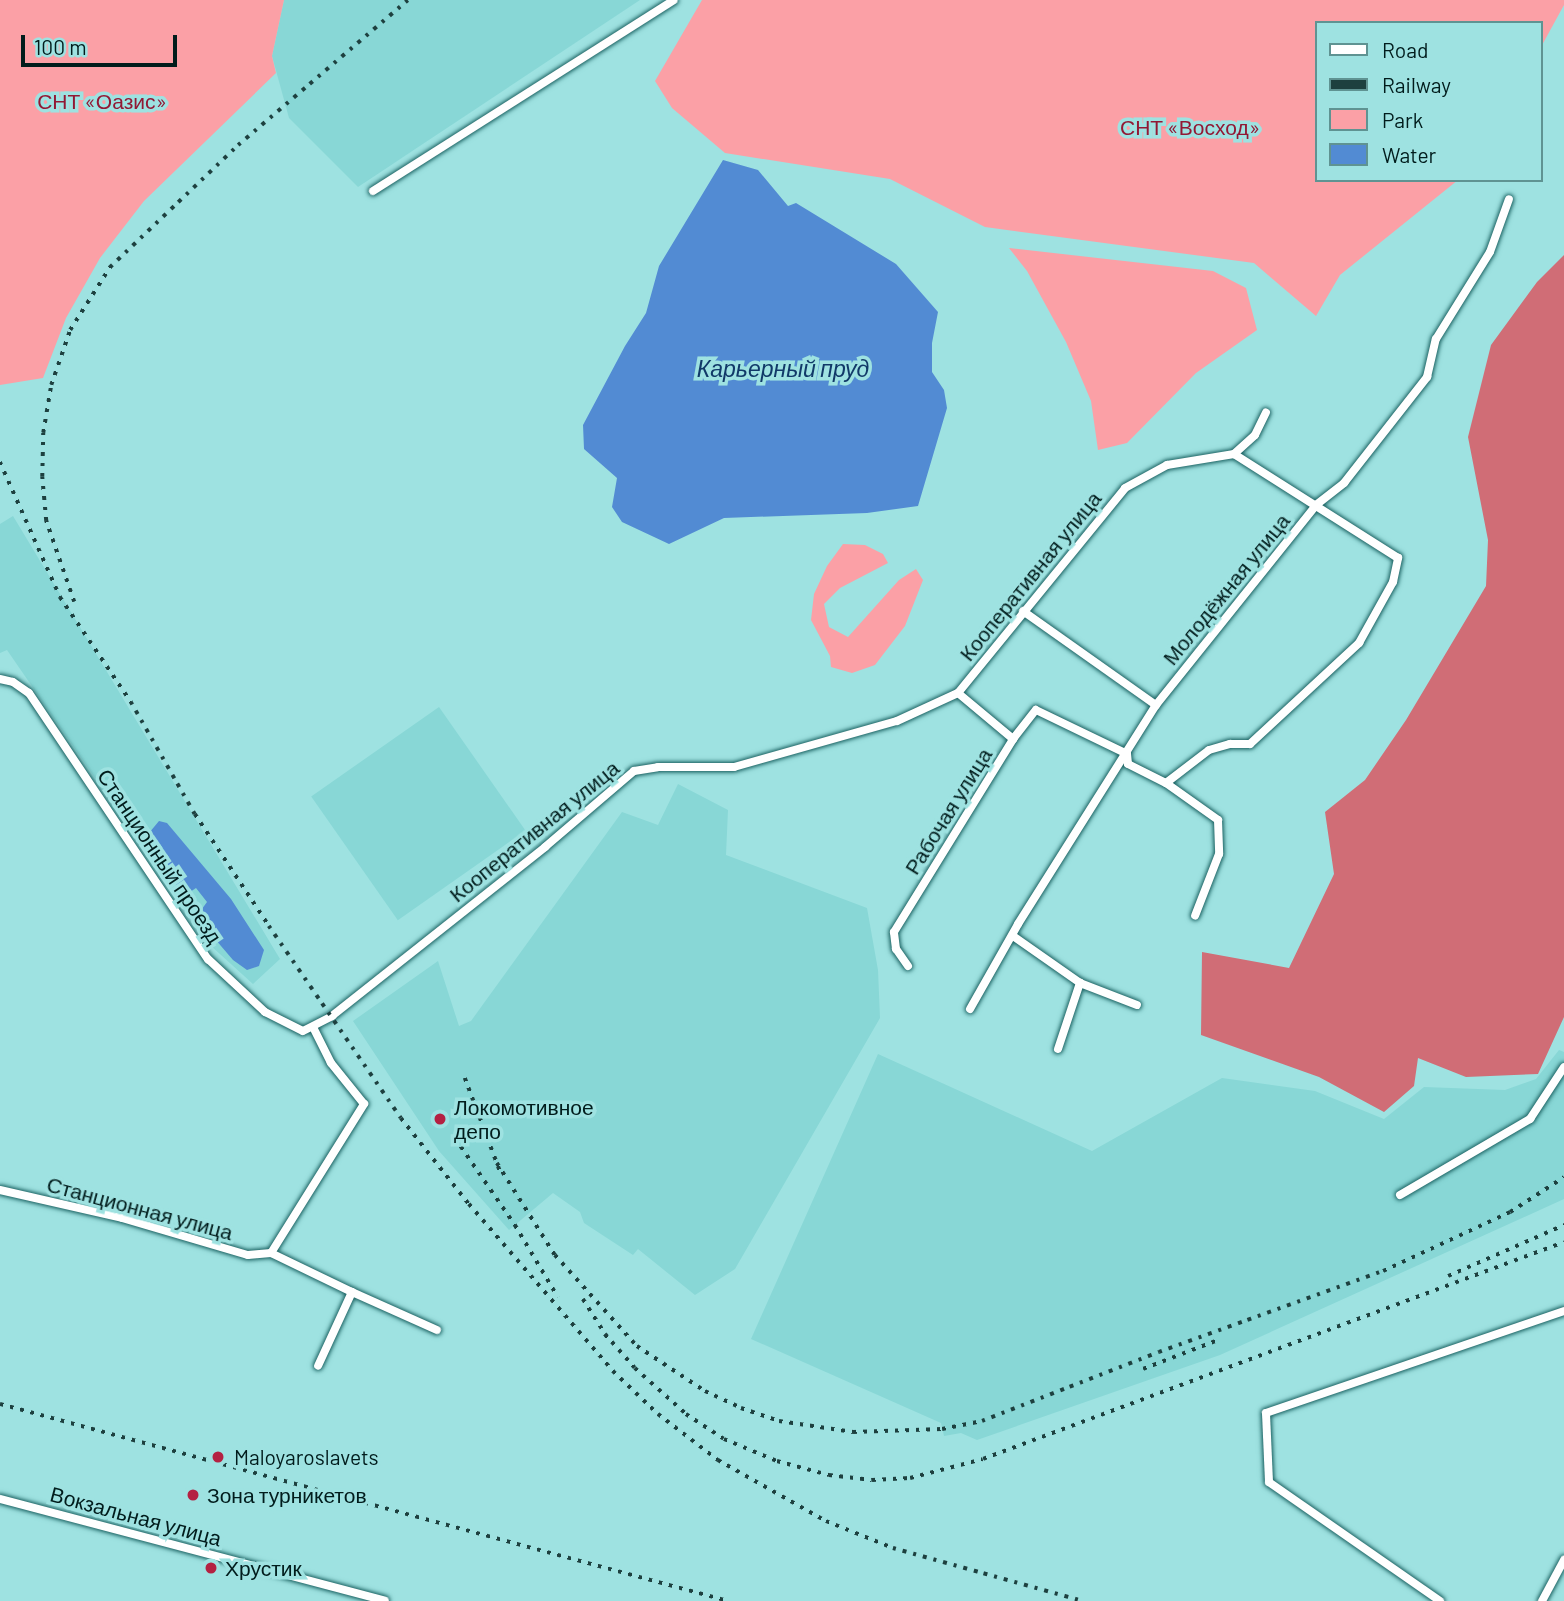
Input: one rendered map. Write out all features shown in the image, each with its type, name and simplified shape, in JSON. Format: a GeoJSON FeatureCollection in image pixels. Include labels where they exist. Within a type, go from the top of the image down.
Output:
{"type":"FeatureCollection","features":[{"type":"Feature","properties":{"kind":"street"},"geometry":{"type":"LineString","coordinates":[[373,191],[674,0]]}},
{"type":"Feature","properties":{"kind":"street","name":"Молодёжная улица"},"geometry":{"type":"LineString","coordinates":[[970,1009],[1018,924],[1156,705],[1316,505],[1344,483],[1427,377],[1436,339],[1490,252],[1509,199]]}},
{"type":"Feature","properties":{"kind":"street"},"geometry":{"type":"LineString","coordinates":[[1166,783],[1209,750],[1230,744],[1250,744],[1359,643],[1393,582],[1398,558],[1234,454],[1255,435],[1266,412]]}},
{"type":"Feature","properties":{"kind":"street","name":"Кооперативная улица"},"geometry":{"type":"LineString","coordinates":[[313,1027],[332,1016],[545,848],[634,771],[658,767],[734,767],[897,721],[958,693],[1125,488],[1167,465],[1234,454]]}},
{"type":"Feature","properties":{"kind":"street"},"geometry":{"type":"LineString","coordinates":[[1023,611],[1156,705]]}},
{"type":"Feature","properties":{"kind":"street","name":"Станционный проезд"},"geometry":{"type":"LineString","coordinates":[[0,679],[13,682],[29,693],[208,959],[265,1012],[296,1029],[313,1027]]}},
{"type":"Feature","properties":{"kind":"street"},"geometry":{"type":"LineString","coordinates":[[958,693],[1013,738]]}},
{"type":"Feature","properties":{"kind":"street","name":"Рабочая улица"},"geometry":{"type":"LineString","coordinates":[[908,966],[896,949],[894,932],[1013,738],[1036,710],[1127,754]]}},
{"type":"Feature","properties":{"kind":"street"},"geometry":{"type":"LineString","coordinates":[[1127,754],[1128,764],[1166,783],[1218,820],[1219,854],[1195,916]]}},
{"type":"Feature","properties":{"kind":"street"},"geometry":{"type":"LineString","coordinates":[[1013,936],[1080,984],[1137,1005]]}},
{"type":"Feature","properties":{"kind":"street"},"geometry":{"type":"LineString","coordinates":[[1058,1049],[1080,984]]}},
{"type":"Feature","properties":{"kind":"street"},"geometry":{"type":"LineString","coordinates":[[313,1027],[331,1063],[364,1104],[271,1253],[436,1330]]}},
{"type":"Feature","properties":{"kind":"street"},"geometry":{"type":"LineString","coordinates":[[1400,1195],[1530,1119],[1564,1067]]}},
{"type":"Feature","properties":{"kind":"street","name":"Станционная улица"},"geometry":{"type":"LineString","coordinates":[[0,1190],[122,1218],[247,1255],[271,1253]]}},
{"type":"Feature","properties":{"kind":"street"},"geometry":{"type":"LineString","coordinates":[[318,1366],[352,1293]]}},
{"type":"Feature","properties":{"kind":"street"},"geometry":{"type":"LineString","coordinates":[[1440,1601],[1269,1482],[1266,1413],[1564,1311]]}},
{"type":"Feature","properties":{"kind":"street","name":"Вокзальная улица"},"geometry":{"type":"LineString","coordinates":[[0,1499],[384,1601]]}},
{"type":"Feature","properties":{"kind":"street"},"geometry":{"type":"LineString","coordinates":[[1542,1601],[1564,1560]]}},
{"type":"Feature","properties":{"kind":"shaded area"},"geometry":{"type":"Polygon","coordinates":[[[284,0],[640,0],[358,187],[289,118],[272,56],[284,0]]]}},
{"type":"Feature","properties":{"kind":"shaded area"},"geometry":{"type":"Polygon","coordinates":[[[1564,255],[1564,1017],[1538,1074],[1466,1077],[1418,1058],[1414,1086],[1384,1112],[1319,1077],[1201,1035],[1202,952],[1289,968],[1334,874],[1325,812],[1365,780],[1406,720],[1486,586],[1488,540],[1468,437],[1491,345],[1537,282],[1564,255]]]}},
{"type":"Feature","properties":{"kind":"shaded area"},"geometry":{"type":"Polygon","coordinates":[[[13,516],[280,959],[253,984],[210,945],[7,650],[0,653],[0,524],[13,516]]]}},
{"type":"Feature","properties":{"kind":"shaded area"},"geometry":{"type":"Polygon","coordinates":[[[439,707],[526,831],[398,920],[311,796],[439,707]]]}},
{"type":"Feature","properties":{"kind":"shaded area"},"geometry":{"type":"Polygon","coordinates":[[[678,784],[728,810],[726,855],[867,908],[878,970],[880,1018],[735,1269],[695,1295],[638,1249],[633,1255],[584,1223],[580,1212],[553,1193],[509,1230],[439,1151],[353,1021],[438,961],[459,1026],[471,1021],[622,812],[658,825],[678,784]]]}},
{"type":"Feature","properties":{"kind":"shaded area"},"geometry":{"type":"Polygon","coordinates":[[[1559,1050],[1564,1052],[1564,1199],[1220,1355],[977,1440],[961,1433],[944,1436],[941,1423],[751,1339],[878,1054],[1092,1151],[1222,1078],[1315,1091],[1384,1119],[1424,1087],[1505,1090],[1536,1079],[1559,1050]]]}},
{"type":"Feature","properties":{"kind":"green space","name":"СНТ «Оазис»"},"geometry":{"type":"Polygon","coordinates":[[[0,0],[284,0],[272,56],[276,73],[144,201],[100,258],[66,318],[43,378],[0,385],[0,0]]]}},
{"type":"Feature","properties":{"kind":"green space","name":"СНТ «Восход»"},"geometry":{"type":"Polygon","coordinates":[[[702,0],[1564,0],[1564,5],[1543,43],[1543,21],[1316,21],[1316,182],[1456,182],[1340,275],[1316,316],[1254,263],[985,227],[890,179],[725,153],[672,108],[655,81],[702,0]]]}},
{"type":"Feature","properties":{"kind":"green space"},"geometry":{"type":"Polygon","coordinates":[[[1009,248],[1213,271],[1246,288],[1257,330],[1196,373],[1127,443],[1098,450],[1091,401],[1066,342],[1027,271],[1009,248]]]}},
{"type":"Feature","properties":{"kind":"green space"},"geometry":{"type":"Polygon","coordinates":[[[843,544],[865,545],[883,554],[888,563],[840,588],[824,604],[829,627],[848,637],[899,580],[916,569],[923,580],[905,626],[875,665],[852,673],[831,667],[830,656],[811,620],[814,594],[827,566],[843,544]]]}},
{"type":"Feature","properties":{"kind":"water","name":"Карьерный пруд"},"geometry":{"type":"Polygon","coordinates":[[[723,160],[758,170],[788,206],[796,203],[896,264],[938,312],[932,343],[932,372],[944,390],[947,408],[918,506],[867,513],[724,518],[669,544],[622,522],[612,507],[617,478],[584,449],[583,425],[625,346],[646,313],[659,266],[723,160]]]}},
{"type":"Feature","properties":{"kind":"water"},"geometry":{"type":"Polygon","coordinates":[[[159,821],[167,823],[231,899],[264,950],[259,966],[247,970],[233,960],[215,939],[199,913],[207,902],[196,888],[184,896],[144,839],[159,821]]]}},
{"type":"Feature","properties":{"kind":"railway"},"geometry":{"type":"LineString","coordinates":[[74,602],[46,521],[42,477],[43,433],[51,385],[70,330],[110,267],[238,145],[408,0]]}},
{"type":"Feature","properties":{"kind":"railway"},"geometry":{"type":"LineString","coordinates":[[0,462],[60,597],[131,702],[195,814],[269,926],[401,1118],[469,1204],[613,1371],[658,1414],[718,1460],[826,1521],[893,1548],[1083,1601]]}},
{"type":"Feature","properties":{"kind":"railway"},"geometry":{"type":"LineString","coordinates":[[465,1078],[500,1171]]}},
{"type":"Feature","properties":{"kind":"railway"},"geometry":{"type":"LineString","coordinates":[[455,1138],[515,1225],[558,1297]]}},
{"type":"Feature","properties":{"kind":"railway"},"geometry":{"type":"LineString","coordinates":[[497,1163],[555,1255],[637,1346],[705,1391],[741,1408],[779,1421],[853,1432],[942,1429],[982,1421],[1159,1352],[1383,1271],[1510,1212],[1564,1177]]}},
{"type":"Feature","properties":{"kind":"railway"},"geometry":{"type":"LineString","coordinates":[[1448,1276],[1564,1225]]}},
{"type":"Feature","properties":{"kind":"railway"},"geometry":{"type":"LineString","coordinates":[[605,1334],[635,1368],[686,1414],[724,1439],[777,1461],[829,1475],[872,1480],[910,1478],[983,1459],[1564,1242]]}},
{"type":"Feature","properties":{"kind":"railway"},"geometry":{"type":"LineString","coordinates":[[583,1299],[609,1340]]}},
{"type":"Feature","properties":{"kind":"railway"},"geometry":{"type":"LineString","coordinates":[[1143,1369],[1218,1340]]}},
{"type":"Feature","properties":{"kind":"railway"},"geometry":{"type":"LineString","coordinates":[[0,1404],[728,1601]]}},
{"type":"Feature","properties":{"kind":"place","name":"Локомотивное депо"},"geometry":{"type":"Point","coordinates":[440,1119]}},
{"type":"Feature","properties":{"kind":"place","name":"Maloyaroslavets"},"geometry":{"type":"Point","coordinates":[218,1457]}},
{"type":"Feature","properties":{"kind":"place","name":"Зона турникетов"},"geometry":{"type":"Point","coordinates":[193,1495]}},
{"type":"Feature","properties":{"kind":"place","name":"Хрустик"},"geometry":{"type":"Point","coordinates":[211,1568]}}]}
